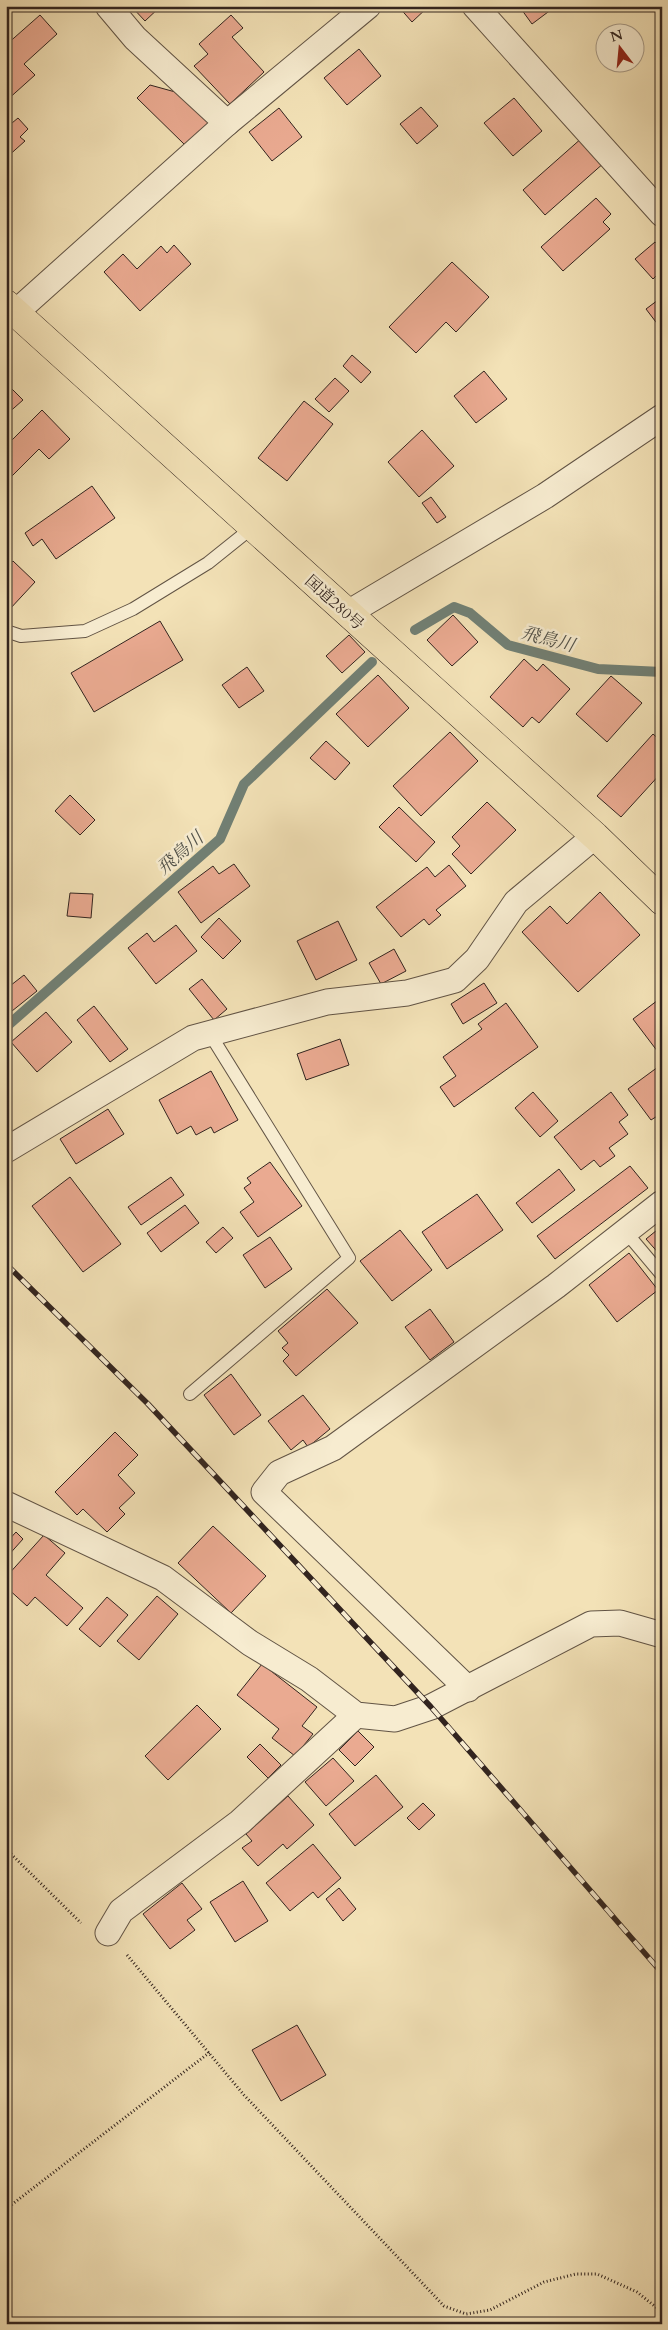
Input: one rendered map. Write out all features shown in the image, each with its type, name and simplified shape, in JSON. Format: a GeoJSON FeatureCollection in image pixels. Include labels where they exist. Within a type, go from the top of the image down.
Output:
{"type":"FeatureCollection","features":[{"type":"Feature","properties":{"kind":"highway","name":"国道280号"},"geometry":{"type":"LineString","coordinates":[[11,309],[596,836],[662,901]]}},
{"type":"Feature","properties":{"kind":"street"},"geometry":{"type":"LineString","coordinates":[[108,6],[135,38],[227,123]]}},
{"type":"Feature","properties":{"kind":"street"},"geometry":{"type":"LineString","coordinates":[[11,309],[227,123],[368,6]]}},
{"type":"Feature","properties":{"kind":"street"},"geometry":{"type":"LineString","coordinates":[[475,6],[662,214]]}},
{"type":"Feature","properties":{"kind":"street"},"geometry":{"type":"LineString","coordinates":[[348,613],[545,496],[662,418]]}},
{"type":"Feature","properties":{"kind":"street"},"geometry":{"type":"LineString","coordinates":[[6,1150],[193,1038],[327,1002],[407,994],[455,980],[477,959],[516,902],[596,836]]}},
{"type":"Feature","properties":{"kind":"street"},"geometry":{"type":"LineString","coordinates":[[468,1689],[264,1492],[279,1473],[332,1448],[548,1292],[662,1203]]}},
{"type":"Feature","properties":{"kind":"street"},"geometry":{"type":"LineString","coordinates":[[6,1504],[163,1578],[250,1643],[308,1679],[356,1715],[395,1720],[431,1707],[591,1624],[620,1623],[662,1635]]}},
{"type":"Feature","properties":{"kind":"street"},"geometry":{"type":"LineString","coordinates":[[108,1933],[121,1911],[240,1822],[356,1715]]}},
{"type":"Feature","properties":{"kind":"lane"},"geometry":{"type":"LineString","coordinates":[[6,631],[21,636],[85,631],[133,609],[200,568],[253,527]]}},
{"type":"Feature","properties":{"kind":"lane"},"geometry":{"type":"LineString","coordinates":[[190,1394],[349,1258],[210,1034]]}},
{"type":"Feature","properties":{"kind":"lane"},"geometry":{"type":"LineString","coordinates":[[625,1231],[662,1275]]}},
{"type":"Feature","properties":{"kind":"path"},"geometry":{"type":"LineString","coordinates":[[6,1849],[88,1930],[108,1933],[210,2052],[244,2095],[444,2306],[466,2314],[490,2310],[544,2282],[576,2274],[597,2274],[637,2292],[662,2312]]}},
{"type":"Feature","properties":{"kind":"path"},"geometry":{"type":"LineString","coordinates":[[6,2208],[210,2052]]}},
{"type":"Feature","properties":{"kind":"building"},"geometry":{"type":"Polygon","coordinates":[[[131,6],[161,6],[145,21],[131,6]]]}},
{"type":"Feature","properties":{"kind":"building"},"geometry":{"type":"Polygon","coordinates":[[[398,6],[429,6],[412,22],[398,6]]]}},
{"type":"Feature","properties":{"kind":"building"},"geometry":{"type":"Polygon","coordinates":[[[519,6],[556,6],[532,24],[519,6]]]}},
{"type":"Feature","properties":{"kind":"building"},"geometry":{"type":"Polygon","coordinates":[[[40,15],[57,34],[24,64],[35,75],[6,101],[6,45],[40,15]]]}},
{"type":"Feature","properties":{"kind":"building"},"geometry":{"type":"Polygon","coordinates":[[[231,15],[243,28],[232,37],[264,72],[230,104],[194,66],[208,54],[199,44],[231,15]]]}},
{"type":"Feature","properties":{"kind":"building"},"geometry":{"type":"Polygon","coordinates":[[[359,49],[381,76],[347,105],[324,78],[359,49]]]}},
{"type":"Feature","properties":{"kind":"building"},"geometry":{"type":"Polygon","coordinates":[[[150,85],[179,93],[209,122],[186,146],[137,98],[150,85]]]}},
{"type":"Feature","properties":{"kind":"building"},"geometry":{"type":"Polygon","coordinates":[[[514,98],[542,131],[513,156],[484,123],[514,98]]]}},
{"type":"Feature","properties":{"kind":"building"},"geometry":{"type":"Polygon","coordinates":[[[421,107],[438,126],[417,144],[400,124],[421,107]]]}},
{"type":"Feature","properties":{"kind":"building"},"geometry":{"type":"Polygon","coordinates":[[[279,108],[302,137],[272,161],[249,132],[279,108]]]}},
{"type":"Feature","properties":{"kind":"building"},"geometry":{"type":"Polygon","coordinates":[[[18,118],[28,129],[20,137],[25,141],[6,158],[6,128],[18,118]]]}},
{"type":"Feature","properties":{"kind":"building"},"geometry":{"type":"Polygon","coordinates":[[[583,137],[605,162],[545,215],[523,190],[583,137]]]}},
{"type":"Feature","properties":{"kind":"building"},"geometry":{"type":"Polygon","coordinates":[[[596,198],[611,214],[603,222],[610,229],[563,271],[541,247],[596,198]]]}},
{"type":"Feature","properties":{"kind":"building"},"geometry":{"type":"Polygon","coordinates":[[[655,242],[662,249],[662,270],[653,279],[635,259],[655,242]]]}},
{"type":"Feature","properties":{"kind":"building"},"geometry":{"type":"Polygon","coordinates":[[[174,245],[191,264],[140,311],[104,272],[123,254],[137,269],[161,246],[167,253],[174,245]]]}},
{"type":"Feature","properties":{"kind":"building"},"geometry":{"type":"Polygon","coordinates":[[[452,262],[489,297],[456,332],[446,322],[416,353],[389,327],[452,262]]]}},
{"type":"Feature","properties":{"kind":"building"},"geometry":{"type":"Polygon","coordinates":[[[662,297],[662,330],[646,309],[662,297]]]}},
{"type":"Feature","properties":{"kind":"building"},"geometry":{"type":"Polygon","coordinates":[[[352,355],[371,372],[361,383],[343,366],[352,355]]]}},
{"type":"Feature","properties":{"kind":"building"},"geometry":{"type":"Polygon","coordinates":[[[484,371],[507,399],[476,423],[454,396],[484,371]]]}},
{"type":"Feature","properties":{"kind":"building"},"geometry":{"type":"Polygon","coordinates":[[[335,378],[349,391],[329,412],[315,399],[335,378]]]}},
{"type":"Feature","properties":{"kind":"building"},"geometry":{"type":"Polygon","coordinates":[[[6,385],[23,400],[6,415],[6,385]]]}},
{"type":"Feature","properties":{"kind":"building"},"geometry":{"type":"Polygon","coordinates":[[[304,401],[333,424],[287,481],[258,458],[304,401]]]}},
{"type":"Feature","properties":{"kind":"building"},"geometry":{"type":"Polygon","coordinates":[[[42,410],[70,439],[49,459],[39,449],[10,478],[6,473],[6,446],[42,410]]]}},
{"type":"Feature","properties":{"kind":"building"},"geometry":{"type":"Polygon","coordinates":[[[422,430],[454,466],[419,497],[388,462],[422,430]]]}},
{"type":"Feature","properties":{"kind":"building"},"geometry":{"type":"Polygon","coordinates":[[[92,486],[115,518],[56,559],[42,539],[33,546],[25,533],[92,486]]]}},
{"type":"Feature","properties":{"kind":"building"},"geometry":{"type":"Polygon","coordinates":[[[431,497],[446,517],[437,523],[422,503],[431,497]]]}},
{"type":"Feature","properties":{"kind":"building"},"geometry":{"type":"Polygon","coordinates":[[[13,561],[35,582],[9,610],[6,608],[6,568],[13,561]]]}},
{"type":"Feature","properties":{"kind":"building"},"geometry":{"type":"Polygon","coordinates":[[[453,615],[478,642],[452,666],[427,640],[453,615]]]}},
{"type":"Feature","properties":{"kind":"building"},"geometry":{"type":"Polygon","coordinates":[[[160,621],[183,660],[94,712],[71,673],[160,621]]]}},
{"type":"Feature","properties":{"kind":"building"},"geometry":{"type":"Polygon","coordinates":[[[349,635],[365,652],[342,673],[326,656],[349,635]]]}},
{"type":"Feature","properties":{"kind":"building"},"geometry":{"type":"Polygon","coordinates":[[[524,659],[537,671],[543,664],[570,689],[539,723],[532,717],[523,727],[490,697],[524,659]]]}},
{"type":"Feature","properties":{"kind":"building"},"geometry":{"type":"Polygon","coordinates":[[[247,667],[264,691],[239,708],[222,685],[247,667]]]}},
{"type":"Feature","properties":{"kind":"building"},"geometry":{"type":"Polygon","coordinates":[[[378,675],[409,708],[368,747],[336,714],[378,675]]]}},
{"type":"Feature","properties":{"kind":"building"},"geometry":{"type":"Polygon","coordinates":[[[611,676],[642,703],[607,742],[576,714],[611,676]]]}},
{"type":"Feature","properties":{"kind":"building"},"geometry":{"type":"Polygon","coordinates":[[[450,732],[478,761],[421,816],[393,786],[450,732]]]}},
{"type":"Feature","properties":{"kind":"building"},"geometry":{"type":"Polygon","coordinates":[[[653,734],[662,742],[662,772],[621,817],[597,796],[653,734]]]}},
{"type":"Feature","properties":{"kind":"building"},"geometry":{"type":"Polygon","coordinates":[[[326,741],[350,763],[335,780],[310,758],[326,741]]]}},
{"type":"Feature","properties":{"kind":"building"},"geometry":{"type":"Polygon","coordinates":[[[70,795],[95,820],[80,835],[55,811],[70,795]]]}},
{"type":"Feature","properties":{"kind":"building"},"geometry":{"type":"Polygon","coordinates":[[[487,802],[516,830],[471,874],[452,854],[460,846],[452,837],[487,802]]]}},
{"type":"Feature","properties":{"kind":"building"},"geometry":{"type":"Polygon","coordinates":[[[399,807],[435,842],[416,862],[379,827],[399,807]]]}},
{"type":"Feature","properties":{"kind":"building"},"geometry":{"type":"Polygon","coordinates":[[[234,864],[250,886],[201,923],[178,892],[213,866],[219,874],[234,864]]]}},
{"type":"Feature","properties":{"kind":"building"},"geometry":{"type":"Polygon","coordinates":[[[449,865],[466,886],[436,910],[441,915],[429,925],[424,919],[401,937],[376,907],[427,867],[435,877],[449,865]]]}},
{"type":"Feature","properties":{"kind":"building"},"geometry":{"type":"Polygon","coordinates":[[[600,892],[640,935],[578,992],[522,932],[550,906],[567,924],[600,892]]]}},
{"type":"Feature","properties":{"kind":"building"},"geometry":{"type":"Polygon","coordinates":[[[70,893],[93,894],[91,918],[67,916],[70,893]]]}},
{"type":"Feature","properties":{"kind":"building"},"geometry":{"type":"Polygon","coordinates":[[[219,918],[241,941],[223,959],[201,937],[219,918]]]}},
{"type":"Feature","properties":{"kind":"building"},"geometry":{"type":"Polygon","coordinates":[[[338,921],[357,960],[316,980],[297,941],[338,921]]]}},
{"type":"Feature","properties":{"kind":"building"},"geometry":{"type":"Polygon","coordinates":[[[176,925],[197,951],[156,984],[128,948],[147,933],[154,942],[176,925]]]}},
{"type":"Feature","properties":{"kind":"building"},"geometry":{"type":"Polygon","coordinates":[[[394,949],[406,971],[381,984],[369,963],[394,949]]]}},
{"type":"Feature","properties":{"kind":"building"},"geometry":{"type":"Polygon","coordinates":[[[24,975],[37,991],[12,1011],[6,1004],[6,989],[24,975]]]}},
{"type":"Feature","properties":{"kind":"building"},"geometry":{"type":"Polygon","coordinates":[[[202,979],[227,1009],[214,1020],[189,989],[202,979]]]}},
{"type":"Feature","properties":{"kind":"building"},"geometry":{"type":"Polygon","coordinates":[[[484,983],[497,1003],[463,1024],[451,1004],[484,983]]]}},
{"type":"Feature","properties":{"kind":"building"},"geometry":{"type":"Polygon","coordinates":[[[662,997],[662,1050],[658,1052],[633,1019],[662,997]]]}},
{"type":"Feature","properties":{"kind":"building"},"geometry":{"type":"Polygon","coordinates":[[[506,1003],[538,1047],[454,1107],[440,1087],[456,1076],[443,1057],[482,1029],[478,1024],[506,1003]]]}},
{"type":"Feature","properties":{"kind":"building"},"geometry":{"type":"Polygon","coordinates":[[[94,1006],[128,1049],[110,1062],[77,1020],[94,1006]]]}},
{"type":"Feature","properties":{"kind":"building"},"geometry":{"type":"Polygon","coordinates":[[[46,1012],[72,1042],[37,1072],[11,1042],[46,1012]]]}},
{"type":"Feature","properties":{"kind":"building"},"geometry":{"type":"Polygon","coordinates":[[[340,1039],[349,1065],[306,1080],[297,1054],[340,1039]]]}},
{"type":"Feature","properties":{"kind":"building"},"geometry":{"type":"Polygon","coordinates":[[[662,1064],[662,1113],[651,1120],[628,1089],[662,1064]]]}},
{"type":"Feature","properties":{"kind":"building"},"geometry":{"type":"Polygon","coordinates":[[[211,1071],[238,1120],[214,1133],[211,1127],[196,1135],[191,1126],[177,1134],[159,1100],[211,1071]]]}},
{"type":"Feature","properties":{"kind":"building"},"geometry":{"type":"Polygon","coordinates":[[[533,1092],[558,1121],[540,1137],[515,1108],[533,1092]]]}},
{"type":"Feature","properties":{"kind":"building"},"geometry":{"type":"Polygon","coordinates":[[[611,1092],[628,1115],[619,1122],[628,1134],[609,1148],[615,1156],[600,1167],[594,1160],[581,1170],[554,1137],[611,1092]]]}},
{"type":"Feature","properties":{"kind":"building"},"geometry":{"type":"Polygon","coordinates":[[[108,1109],[124,1134],[76,1164],[60,1139],[108,1109]]]}},
{"type":"Feature","properties":{"kind":"building"},"geometry":{"type":"Polygon","coordinates":[[[270,1162],[302,1206],[258,1237],[240,1212],[254,1202],[244,1188],[251,1183],[247,1178],[270,1162]]]}},
{"type":"Feature","properties":{"kind":"building"},"geometry":{"type":"Polygon","coordinates":[[[630,1166],[648,1188],[555,1259],[537,1236],[630,1166]]]}},
{"type":"Feature","properties":{"kind":"building"},"geometry":{"type":"Polygon","coordinates":[[[559,1169],[575,1190],[532,1223],[516,1203],[559,1169]]]}},
{"type":"Feature","properties":{"kind":"building"},"geometry":{"type":"Polygon","coordinates":[[[70,1177],[121,1244],[83,1272],[32,1206],[70,1177]]]}},
{"type":"Feature","properties":{"kind":"building"},"geometry":{"type":"Polygon","coordinates":[[[171,1177],[184,1195],[141,1225],[128,1207],[171,1177]]]}},
{"type":"Feature","properties":{"kind":"building"},"geometry":{"type":"Polygon","coordinates":[[[477,1194],[503,1230],[447,1269],[422,1232],[477,1194]]]}},
{"type":"Feature","properties":{"kind":"building"},"geometry":{"type":"Polygon","coordinates":[[[185,1205],[199,1223],[161,1252],[147,1233],[185,1205]]]}},
{"type":"Feature","properties":{"kind":"building"},"geometry":{"type":"Polygon","coordinates":[[[662,1226],[662,1257],[646,1239],[662,1226]]]}},
{"type":"Feature","properties":{"kind":"building"},"geometry":{"type":"Polygon","coordinates":[[[223,1227],[233,1238],[216,1253],[206,1242],[223,1227]]]}},
{"type":"Feature","properties":{"kind":"building"},"geometry":{"type":"Polygon","coordinates":[[[400,1230],[432,1270],[392,1301],[360,1261],[400,1230]]]}},
{"type":"Feature","properties":{"kind":"building"},"geometry":{"type":"Polygon","coordinates":[[[270,1237],[292,1269],[265,1288],[243,1255],[270,1237]]]}},
{"type":"Feature","properties":{"kind":"building"},"geometry":{"type":"Polygon","coordinates":[[[629,1253],[658,1290],[617,1322],[589,1285],[629,1253]]]}},
{"type":"Feature","properties":{"kind":"building"},"geometry":{"type":"Polygon","coordinates":[[[327,1289],[358,1323],[296,1376],[283,1361],[289,1355],[282,1348],[288,1343],[278,1331],[327,1289]]]}},
{"type":"Feature","properties":{"kind":"building"},"geometry":{"type":"Polygon","coordinates":[[[430,1309],[454,1342],[430,1360],[405,1327],[430,1309]]]}},
{"type":"Feature","properties":{"kind":"building"},"geometry":{"type":"Polygon","coordinates":[[[231,1374],[261,1415],[234,1435],[204,1395],[231,1374]]]}},
{"type":"Feature","properties":{"kind":"building"},"geometry":{"type":"Polygon","coordinates":[[[303,1395],[330,1429],[308,1447],[303,1440],[291,1450],[268,1421],[303,1395]]]}},
{"type":"Feature","properties":{"kind":"building"},"geometry":{"type":"Polygon","coordinates":[[[115,1432],[138,1455],[118,1475],[135,1493],[119,1508],[125,1514],[107,1532],[83,1509],[77,1515],[55,1492],[115,1432]]]}},
{"type":"Feature","properties":{"kind":"building"},"geometry":{"type":"Polygon","coordinates":[[[213,1526],[266,1576],[231,1613],[178,1563],[213,1526]]]}},
{"type":"Feature","properties":{"kind":"building"},"geometry":{"type":"Polygon","coordinates":[[[16,1532],[23,1539],[6,1558],[6,1543],[16,1532]]]}},
{"type":"Feature","properties":{"kind":"building"},"geometry":{"type":"Polygon","coordinates":[[[44,1535],[65,1553],[46,1575],[83,1608],[67,1626],[35,1597],[27,1606],[6,1587],[6,1577],[44,1535]]]}},
{"type":"Feature","properties":{"kind":"building"},"geometry":{"type":"Polygon","coordinates":[[[157,1596],[178,1614],[139,1660],[117,1641],[157,1596]]]}},
{"type":"Feature","properties":{"kind":"building"},"geometry":{"type":"Polygon","coordinates":[[[107,1597],[128,1615],[100,1647],[79,1629],[107,1597]]]}},
{"type":"Feature","properties":{"kind":"building"},"geometry":{"type":"Polygon","coordinates":[[[262,1664],[317,1707],[302,1726],[313,1734],[295,1756],[272,1738],[279,1729],[237,1695],[262,1664]]]}},
{"type":"Feature","properties":{"kind":"building"},"geometry":{"type":"Polygon","coordinates":[[[197,1705],[221,1729],[168,1780],[145,1756],[197,1705]]]}},
{"type":"Feature","properties":{"kind":"building"},"geometry":{"type":"Polygon","coordinates":[[[358,1731],[374,1747],[355,1766],[339,1750],[358,1731]]]}},
{"type":"Feature","properties":{"kind":"building"},"geometry":{"type":"Polygon","coordinates":[[[260,1744],[281,1765],[268,1778],[247,1757],[260,1744]]]}},
{"type":"Feature","properties":{"kind":"building"},"geometry":{"type":"Polygon","coordinates":[[[333,1758],[354,1781],[326,1806],[305,1782],[333,1758]]]}},
{"type":"Feature","properties":{"kind":"building"},"geometry":{"type":"Polygon","coordinates":[[[376,1775],[403,1807],[355,1846],[329,1814],[376,1775]]]}},
{"type":"Feature","properties":{"kind":"building"},"geometry":{"type":"Polygon","coordinates":[[[288,1796],[314,1825],[287,1849],[283,1844],[258,1866],[242,1848],[252,1841],[246,1834],[288,1796]]]}},
{"type":"Feature","properties":{"kind":"building"},"geometry":{"type":"Polygon","coordinates":[[[423,1803],[435,1815],[419,1830],[407,1818],[423,1803]]]}},
{"type":"Feature","properties":{"kind":"building"},"geometry":{"type":"Polygon","coordinates":[[[313,1844],[341,1878],[318,1898],[313,1892],[290,1911],[266,1883],[313,1844]]]}},
{"type":"Feature","properties":{"kind":"building"},"geometry":{"type":"Polygon","coordinates":[[[243,1881],[268,1921],[235,1942],[210,1902],[243,1881]]]}},
{"type":"Feature","properties":{"kind":"building"},"geometry":{"type":"Polygon","coordinates":[[[182,1883],[202,1909],[187,1920],[195,1930],[170,1949],[143,1914],[182,1883]]]}},
{"type":"Feature","properties":{"kind":"building"},"geometry":{"type":"Polygon","coordinates":[[[339,1888],[356,1909],[343,1921],[326,1899],[339,1888]]]}},
{"type":"Feature","properties":{"kind":"building"},"geometry":{"type":"Polygon","coordinates":[[[297,2025],[326,2075],[281,2101],[252,2050],[297,2025]]]}},
{"type":"Feature","properties":{"kind":"waterway","name":"飛鳥川"},"geometry":{"type":"LineString","coordinates":[[415,630],[454,607],[470,613],[508,645],[598,669],[662,672]]}},
{"type":"Feature","properties":{"kind":"waterway","name":"飛鳥川"},"geometry":{"type":"LineString","coordinates":[[6,1027],[220,839],[244,784],[372,662]]}},
{"type":"Feature","properties":{"kind":"railway"},"geometry":{"type":"LineString","coordinates":[[6,1264],[148,1404],[431,1707],[662,1973]]}}]}
